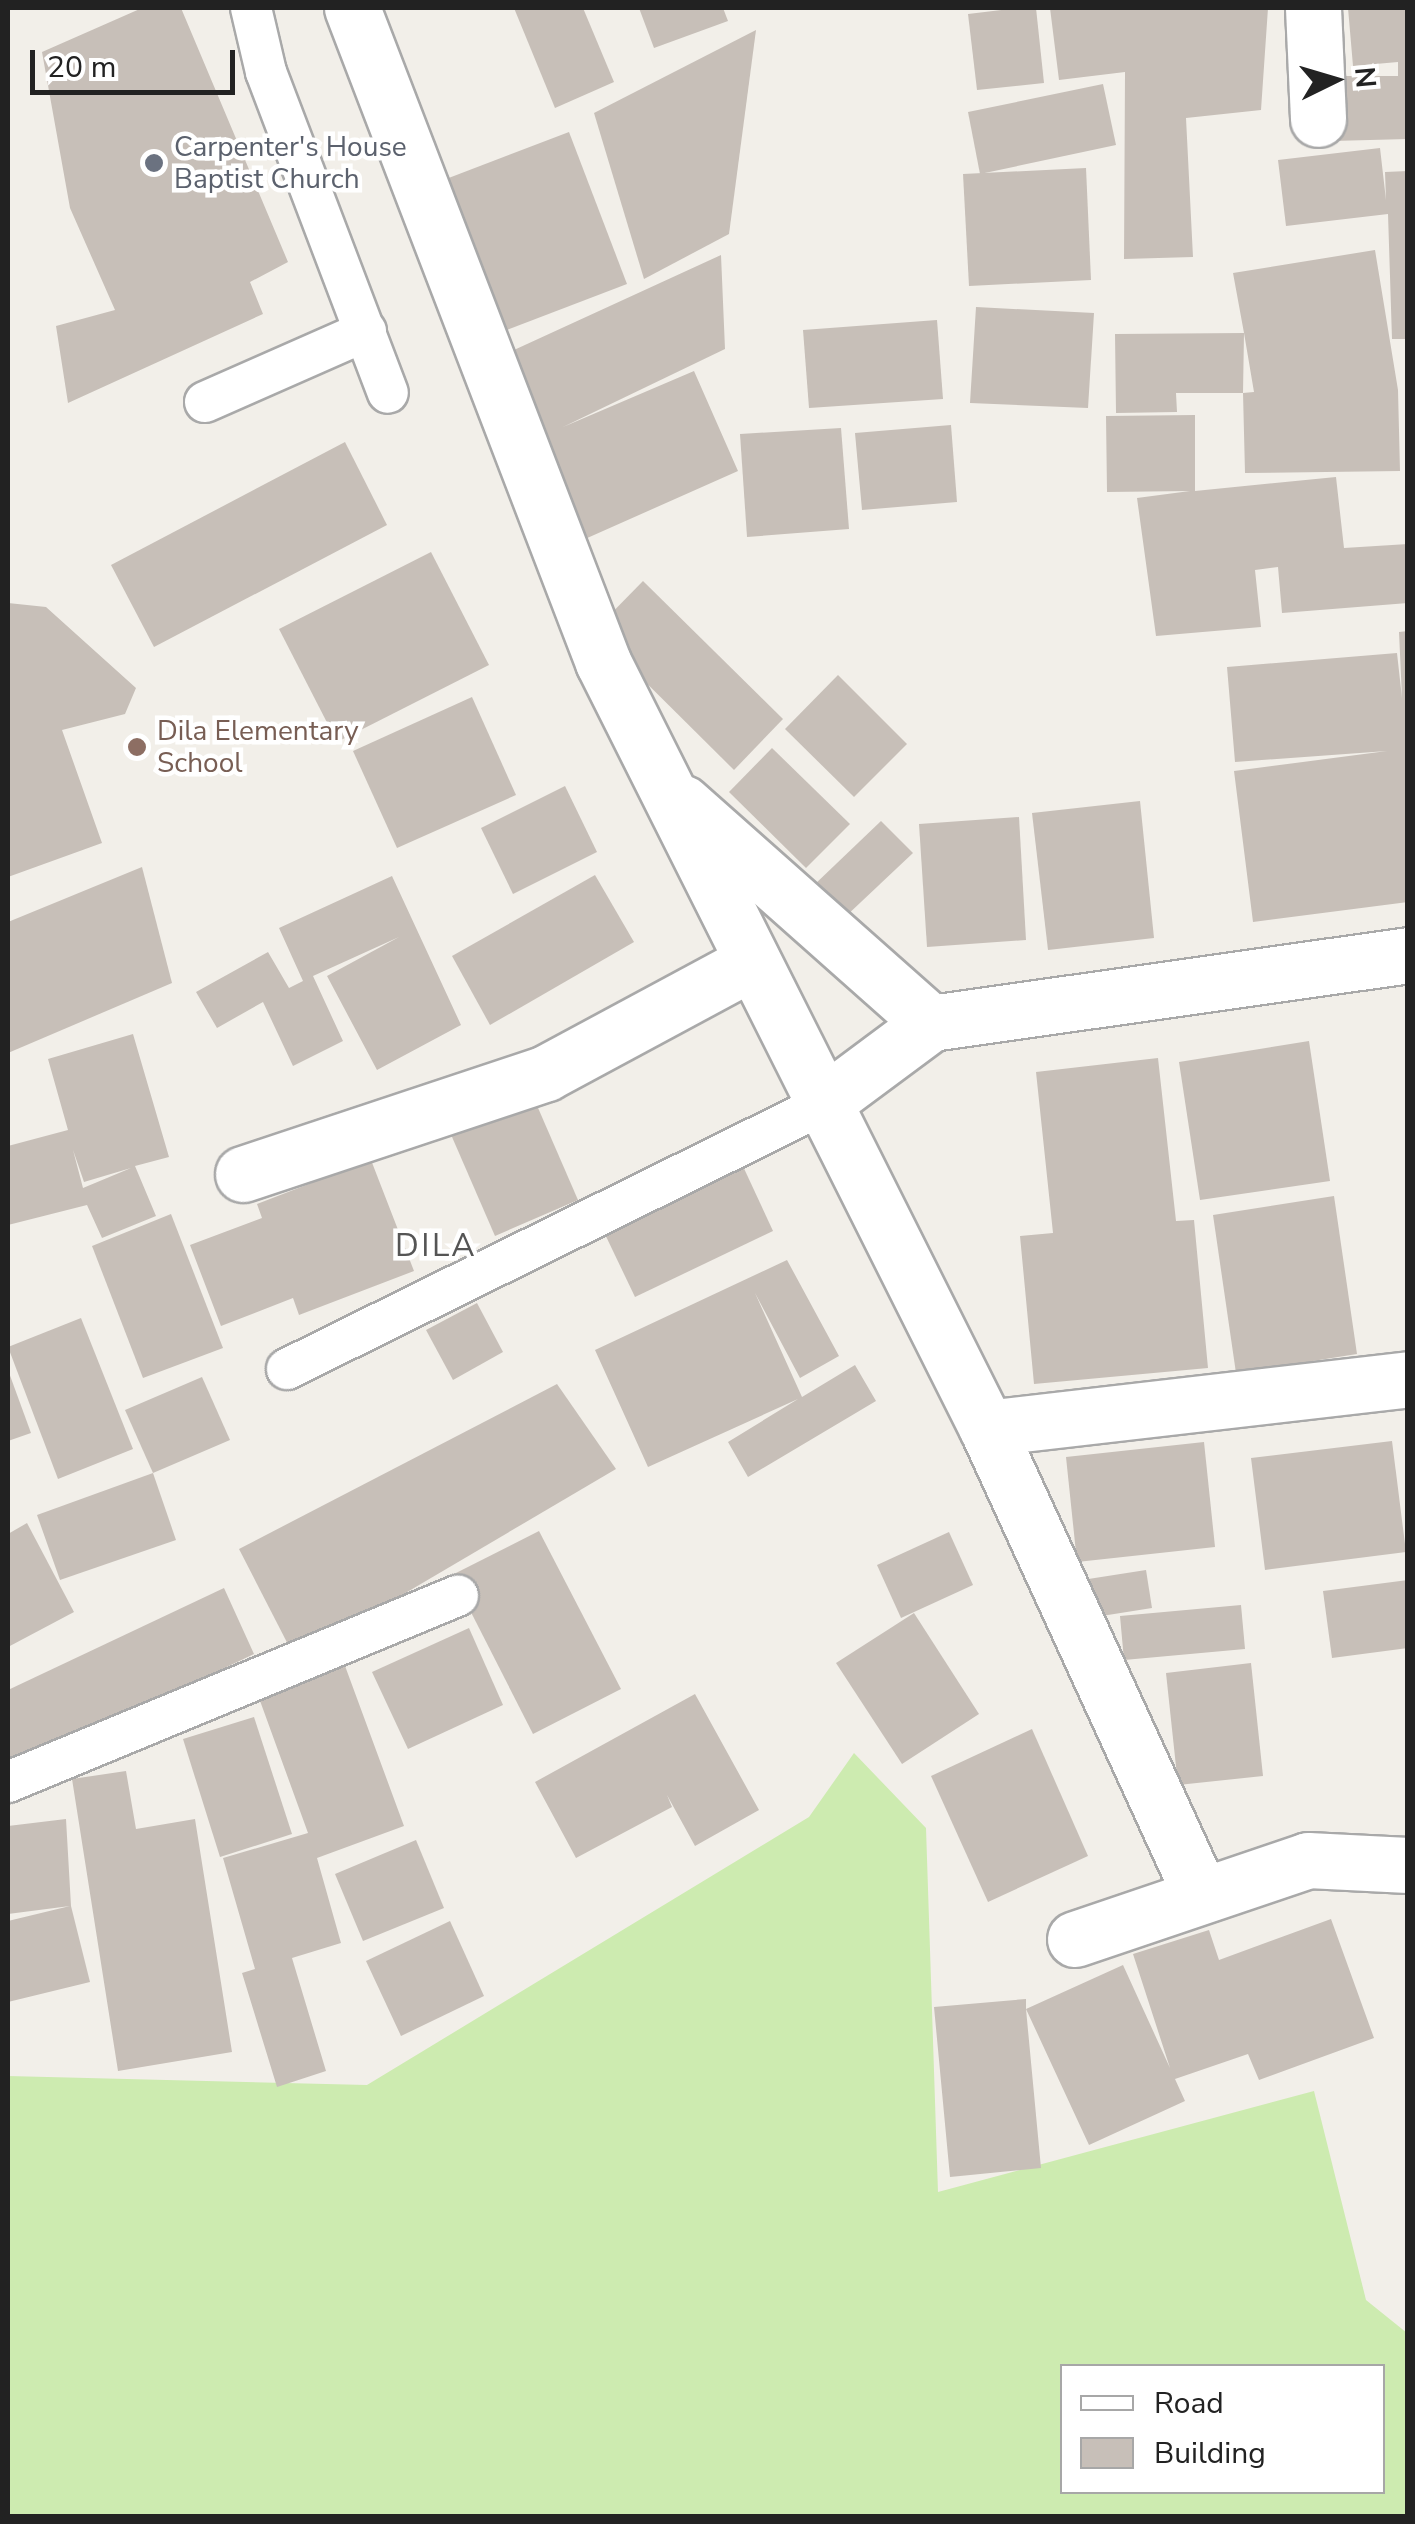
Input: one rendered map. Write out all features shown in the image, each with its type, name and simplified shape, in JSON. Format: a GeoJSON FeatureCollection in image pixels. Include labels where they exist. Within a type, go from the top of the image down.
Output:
{"type":"FeatureCollection","features":[{"type":"Feature","properties":{"kind":"street"},"geometry":{"type":"LineString","coordinates":[[352,8],[602,662],[818,1106],[987,1428],[1200,1893]]}},
{"type":"Feature","properties":{"kind":"street"},"geometry":{"type":"LineString","coordinates":[[1313,8],[1318,119]]}},
{"type":"Feature","properties":{"kind":"street"},"geometry":{"type":"LineString","coordinates":[[661,783],[931,1023]]}},
{"type":"Feature","properties":{"kind":"street"},"geometry":{"type":"LineString","coordinates":[[818,1106],[931,1023],[1408,955]]}},
{"type":"Feature","properties":{"kind":"street"},"geometry":{"type":"LineString","coordinates":[[243,1174],[546,1072],[750,964]]}},
{"type":"Feature","properties":{"kind":"street"},"geometry":{"type":"LineString","coordinates":[[987,1428],[1408,1380]]}},
{"type":"Feature","properties":{"kind":"street"},"geometry":{"type":"LineString","coordinates":[[1075,1939],[1200,1893],[1308,1860],[1408,1865]]}},
{"type":"Feature","properties":{"kind":"lane"},"geometry":{"type":"LineString","coordinates":[[250,8],[266,72],[388,393]]}},
{"type":"Feature","properties":{"kind":"lane"},"geometry":{"type":"LineString","coordinates":[[205,402],[366,331]]}},
{"type":"Feature","properties":{"kind":"lane"},"geometry":{"type":"LineString","coordinates":[[286,1369],[818,1106]]}},
{"type":"Feature","properties":{"kind":"lane"},"geometry":{"type":"LineString","coordinates":[[8,1782],[458,1596]]}},
{"type":"Feature","properties":{"kind":"green space"},"geometry":{"type":"Polygon","coordinates":[[[854,1753],[926,1828],[938,2192],[1314,2091],[1366,2300],[1407,2333],[1407,2516],[8,2516],[8,2076],[367,2085],[809,1817],[854,1753]]]}},
{"type":"Feature","properties":{"kind":"building","name":"Carpenter's House Baptist Church"},"geometry":{"type":"Polygon","coordinates":[[[142,8],[181,8],[288,262],[250,282],[263,314],[68,403],[56,326],[115,310],[70,208],[42,52],[142,8]]]}},
{"type":"Feature","properties":{"kind":"building"},"geometry":{"type":"Polygon","coordinates":[[[514,8],[583,8],[614,82],[555,108],[514,8]]]}},
{"type":"Feature","properties":{"kind":"building"},"geometry":{"type":"Polygon","coordinates":[[[639,8],[723,8],[728,21],[654,48],[639,8]]]}},
{"type":"Feature","properties":{"kind":"building"},"geometry":{"type":"Polygon","coordinates":[[[1036,8],[1044,83],[977,90],[968,14],[1036,8]]]}},
{"type":"Feature","properties":{"kind":"building"},"geometry":{"type":"Polygon","coordinates":[[[1050,8],[1268,8],[1261,110],[1186,118],[1193,257],[1124,259],[1125,72],[1059,80],[1050,8]]]}},
{"type":"Feature","properties":{"kind":"building"},"geometry":{"type":"Polygon","coordinates":[[[1348,8],[1408,8],[1408,139],[1332,141],[1331,76],[1398,76],[1398,62],[1353,66],[1348,8]]]}},
{"type":"Feature","properties":{"kind":"building"},"geometry":{"type":"Polygon","coordinates":[[[756,30],[729,234],[644,279],[594,113],[756,30]]]}},
{"type":"Feature","properties":{"kind":"building"},"geometry":{"type":"Polygon","coordinates":[[[1103,84],[1116,145],[980,174],[968,112],[1103,84]]]}},
{"type":"Feature","properties":{"kind":"building"},"geometry":{"type":"Polygon","coordinates":[[[569,132],[627,284],[491,336],[433,184],[569,132]]]}},
{"type":"Feature","properties":{"kind":"building"},"geometry":{"type":"Polygon","coordinates":[[[1380,148],[1386,200],[1385,172],[1408,171],[1408,339],[1392,339],[1388,214],[1286,226],[1278,160],[1380,148]]]}},
{"type":"Feature","properties":{"kind":"building"},"geometry":{"type":"Polygon","coordinates":[[[1086,168],[1091,280],[969,286],[963,174],[1086,168]]]}},
{"type":"Feature","properties":{"kind":"building"},"geometry":{"type":"Polygon","coordinates":[[[1375,250],[1398,390],[1400,471],[1245,473],[1243,393],[1254,392],[1233,273],[1375,250]]]}},
{"type":"Feature","properties":{"kind":"building"},"geometry":{"type":"Polygon","coordinates":[[[721,255],[725,349],[563,427],[694,371],[738,471],[576,543],[499,357],[721,255]]]}},
{"type":"Feature","properties":{"kind":"building"},"geometry":{"type":"Polygon","coordinates":[[[976,307],[1094,313],[1088,408],[970,403],[976,307]]]}},
{"type":"Feature","properties":{"kind":"building"},"geometry":{"type":"Polygon","coordinates":[[[937,320],[943,399],[809,408],[803,330],[937,320]]]}},
{"type":"Feature","properties":{"kind":"building"},"geometry":{"type":"Polygon","coordinates":[[[1244,333],[1243,393],[1176,393],[1177,412],[1116,413],[1115,334],[1244,333]]]}},
{"type":"Feature","properties":{"kind":"building"},"geometry":{"type":"Polygon","coordinates":[[[1195,415],[1195,491],[1336,477],[1344,548],[1408,544],[1408,603],[1282,613],[1278,567],[1255,570],[1261,627],[1156,636],[1137,498],[1190,491],[1107,492],[1106,416],[1195,415]]]}},
{"type":"Feature","properties":{"kind":"building"},"geometry":{"type":"Polygon","coordinates":[[[951,425],[957,502],[862,510],[855,433],[951,425]]]}},
{"type":"Feature","properties":{"kind":"building"},"geometry":{"type":"Polygon","coordinates":[[[841,428],[849,529],[747,537],[740,434],[841,428]]]}},
{"type":"Feature","properties":{"kind":"building"},"geometry":{"type":"Polygon","coordinates":[[[345,442],[387,525],[154,647],[111,565],[345,442]]]}},
{"type":"Feature","properties":{"kind":"building"},"geometry":{"type":"Polygon","coordinates":[[[431,552],[489,665],[337,742],[279,629],[431,552]]]}},
{"type":"Feature","properties":{"kind":"building"},"geometry":{"type":"Polygon","coordinates":[[[643,581],[783,719],[734,770],[594,631],[643,581]]]}},
{"type":"Feature","properties":{"kind":"building"},"geometry":{"type":"Polygon","coordinates":[[[8,603],[46,607],[136,688],[125,714],[62,730],[102,843],[8,877],[8,603]]]}},
{"type":"Feature","properties":{"kind":"building"},"geometry":{"type":"Polygon","coordinates":[[[1408,631],[1408,902],[1253,922],[1234,771],[1387,751],[1235,762],[1227,667],[1397,653],[1402,698],[1399,632],[1408,631]]]}},
{"type":"Feature","properties":{"kind":"building"},"geometry":{"type":"Polygon","coordinates":[[[838,675],[907,744],[854,797],[785,729],[838,675]]]}},
{"type":"Feature","properties":{"kind":"building"},"geometry":{"type":"Polygon","coordinates":[[[472,697],[516,795],[397,848],[353,751],[472,697]]]}},
{"type":"Feature","properties":{"kind":"building"},"geometry":{"type":"Polygon","coordinates":[[[772,748],[850,824],[806,868],[729,792],[772,748]]]}},
{"type":"Feature","properties":{"kind":"building"},"geometry":{"type":"Polygon","coordinates":[[[565,786],[597,852],[513,894],[481,828],[565,786]]]}},
{"type":"Feature","properties":{"kind":"building"},"geometry":{"type":"Polygon","coordinates":[[[1140,801],[1154,938],[1048,950],[1032,813],[1140,801]]]}},
{"type":"Feature","properties":{"kind":"building"},"geometry":{"type":"Polygon","coordinates":[[[1019,817],[1026,940],[927,947],[919,824],[1019,817]]]}},
{"type":"Feature","properties":{"kind":"building"},"geometry":{"type":"Polygon","coordinates":[[[881,821],[913,853],[844,918],[813,886],[881,821]]]}},
{"type":"Feature","properties":{"kind":"building"},"geometry":{"type":"Polygon","coordinates":[[[142,867],[172,983],[8,1053],[8,922],[142,867]]]}},
{"type":"Feature","properties":{"kind":"building"},"geometry":{"type":"Polygon","coordinates":[[[595,875],[634,942],[490,1025],[452,956],[595,875]]]}},
{"type":"Feature","properties":{"kind":"building"},"geometry":{"type":"Polygon","coordinates":[[[392,876],[461,1025],[377,1070],[327,976],[399,937],[313,976],[343,1041],[293,1066],[263,1002],[217,1028],[196,992],[268,952],[289,988],[303,981],[279,928],[392,876]]]}},
{"type":"Feature","properties":{"kind":"building"},"geometry":{"type":"Polygon","coordinates":[[[133,1034],[169,1157],[135,1166],[156,1216],[102,1238],[87,1205],[8,1225],[8,1146],[68,1130],[48,1059],[133,1034]],[[73,1150],[83,1188],[131,1168],[84,1182],[73,1150]]]}},
{"type":"Feature","properties":{"kind":"building"},"geometry":{"type":"Polygon","coordinates":[[[1309,1041],[1330,1181],[1200,1200],[1179,1062],[1309,1041]]]}},
{"type":"Feature","properties":{"kind":"building"},"geometry":{"type":"Polygon","coordinates":[[[1158,1058],[1176,1221],[1194,1220],[1208,1368],[1034,1384],[1020,1236],[1053,1233],[1036,1072],[1158,1058]]]}},
{"type":"Feature","properties":{"kind":"building"},"geometry":{"type":"Polygon","coordinates":[[[532,1094],[578,1200],[495,1236],[449,1130],[532,1094]]]}},
{"type":"Feature","properties":{"kind":"building"},"geometry":{"type":"Polygon","coordinates":[[[371,1160],[414,1271],[299,1315],[293,1298],[221,1326],[190,1245],[262,1218],[257,1204],[371,1160]]]}},
{"type":"Feature","properties":{"kind":"building"},"geometry":{"type":"Polygon","coordinates":[[[741,1162],[773,1231],[635,1297],[602,1228],[741,1162]]]}},
{"type":"Feature","properties":{"kind":"building"},"geometry":{"type":"Polygon","coordinates":[[[1334,1196],[1357,1354],[1236,1373],[1213,1215],[1334,1196]]]}},
{"type":"Feature","properties":{"kind":"building"},"geometry":{"type":"Polygon","coordinates":[[[171,1214],[223,1348],[143,1378],[92,1246],[171,1214]]]}},
{"type":"Feature","properties":{"kind":"building"},"geometry":{"type":"Polygon","coordinates":[[[787,1260],[839,1356],[800,1378],[755,1293],[802,1397],[855,1365],[876,1401],[748,1477],[728,1442],[798,1399],[648,1467],[595,1350],[787,1260]]]}},
{"type":"Feature","properties":{"kind":"building"},"geometry":{"type":"Polygon","coordinates":[[[477,1303],[503,1352],[453,1380],[426,1330],[477,1303]]]}},
{"type":"Feature","properties":{"kind":"building"},"geometry":{"type":"Polygon","coordinates":[[[81,1318],[133,1449],[58,1479],[8,1347],[81,1318]]]}},
{"type":"Feature","properties":{"kind":"building"},"geometry":{"type":"Polygon","coordinates":[[[8,1370],[31,1433],[8,1441],[8,1370]]]}},
{"type":"Feature","properties":{"kind":"building"},"geometry":{"type":"Polygon","coordinates":[[[202,1377],[230,1440],[153,1473],[125,1410],[202,1377]]]}},
{"type":"Feature","properties":{"kind":"building"},"geometry":{"type":"Polygon","coordinates":[[[557,1384],[616,1469],[295,1658],[239,1549],[557,1384]]]}},
{"type":"Feature","properties":{"kind":"building"},"geometry":{"type":"Polygon","coordinates":[[[1392,1441],[1406,1552],[1265,1570],[1251,1458],[1392,1441]]]}},
{"type":"Feature","properties":{"kind":"building"},"geometry":{"type":"Polygon","coordinates":[[[1204,1442],[1215,1547],[1077,1562],[1066,1457],[1204,1442]]]}},
{"type":"Feature","properties":{"kind":"building"},"geometry":{"type":"Polygon","coordinates":[[[153,1473],[176,1540],[60,1580],[37,1515],[153,1473]]]}},
{"type":"Feature","properties":{"kind":"building"},"geometry":{"type":"Polygon","coordinates":[[[27,1523],[74,1612],[8,1647],[8,1534],[27,1523]]]}},
{"type":"Feature","properties":{"kind":"building"},"geometry":{"type":"Polygon","coordinates":[[[539,1531],[621,1689],[533,1734],[452,1575],[539,1531]]]}},
{"type":"Feature","properties":{"kind":"building"},"geometry":{"type":"Polygon","coordinates":[[[949,1532],[973,1585],[901,1618],[877,1565],[949,1532]]]}},
{"type":"Feature","properties":{"kind":"building"},"geometry":{"type":"Polygon","coordinates":[[[1146,1570],[1152,1608],[1089,1618],[1082,1580],[1146,1570]]]}},
{"type":"Feature","properties":{"kind":"building"},"geometry":{"type":"Polygon","coordinates":[[[1408,1580],[1408,1648],[1332,1658],[1323,1591],[1408,1580]]]}},
{"type":"Feature","properties":{"kind":"building"},"geometry":{"type":"Polygon","coordinates":[[[224,1588],[254,1654],[8,1771],[8,1690],[224,1588]]]}},
{"type":"Feature","properties":{"kind":"building"},"geometry":{"type":"Polygon","coordinates":[[[1241,1605],[1245,1649],[1124,1660],[1120,1616],[1241,1605]]]}},
{"type":"Feature","properties":{"kind":"building"},"geometry":{"type":"Polygon","coordinates":[[[914,1613],[979,1714],[902,1764],[836,1663],[914,1613]]]}},
{"type":"Feature","properties":{"kind":"building"},"geometry":{"type":"Polygon","coordinates":[[[469,1628],[503,1705],[408,1749],[372,1672],[469,1628]]]}},
{"type":"Feature","properties":{"kind":"building"},"geometry":{"type":"Polygon","coordinates":[[[341,1655],[404,1826],[317,1858],[341,1943],[292,1958],[326,2071],[277,2087],[242,1973],[255,1969],[223,1858],[308,1833],[255,1687],[341,1655]]]}},
{"type":"Feature","properties":{"kind":"building"},"geometry":{"type":"Polygon","coordinates":[[[1251,1663],[1263,1776],[1178,1785],[1166,1673],[1251,1663]]]}},
{"type":"Feature","properties":{"kind":"building"},"geometry":{"type":"Polygon","coordinates":[[[695,1694],[759,1810],[695,1846],[667,1795],[672,1807],[576,1858],[535,1782],[695,1694]]]}},
{"type":"Feature","properties":{"kind":"building"},"geometry":{"type":"Polygon","coordinates":[[[254,1717],[292,1834],[220,1857],[183,1739],[254,1717]]]}},
{"type":"Feature","properties":{"kind":"building"},"geometry":{"type":"Polygon","coordinates":[[[1032,1729],[1088,1856],[988,1902],[931,1776],[1032,1729]]]}},
{"type":"Feature","properties":{"kind":"building"},"geometry":{"type":"Polygon","coordinates":[[[126,1771],[136,1829],[195,1819],[232,2052],[118,2071],[72,1779],[126,1771]]]}},
{"type":"Feature","properties":{"kind":"building"},"geometry":{"type":"Polygon","coordinates":[[[66,1819],[71,1906],[90,1982],[8,2002],[8,1921],[70,1906],[8,1914],[8,1826],[66,1819]]]}},
{"type":"Feature","properties":{"kind":"building"},"geometry":{"type":"Polygon","coordinates":[[[416,1840],[444,1908],[363,1941],[335,1874],[416,1840]]]}},
{"type":"Feature","properties":{"kind":"building"},"geometry":{"type":"Polygon","coordinates":[[[1331,1919],[1374,2038],[1259,2080],[1248,2054],[1175,2079],[1185,2101],[1089,2145],[1026,2009],[1123,1965],[1170,2068],[1133,1954],[1209,1930],[1219,1960],[1331,1919]]]}},
{"type":"Feature","properties":{"kind":"building"},"geometry":{"type":"Polygon","coordinates":[[[450,1921],[484,1996],[401,2036],[366,1961],[450,1921]]]}},
{"type":"Feature","properties":{"kind":"building"},"geometry":{"type":"Polygon","coordinates":[[[1026,1999],[1041,2168],[950,2177],[934,2007],[1026,1999]]]}},
{"type":"Feature","properties":{"kind":"place","name":"Carpenter's House Baptist Church"},"geometry":{"type":"Point","coordinates":[154,163]}},
{"type":"Feature","properties":{"kind":"place","name":"Dila Elementary School"},"geometry":{"type":"Point","coordinates":[137,747]}},
{"type":"Feature","properties":{"kind":"district","name":"DILA"},"geometry":{"type":"Point","coordinates":[436,1246]}}]}
